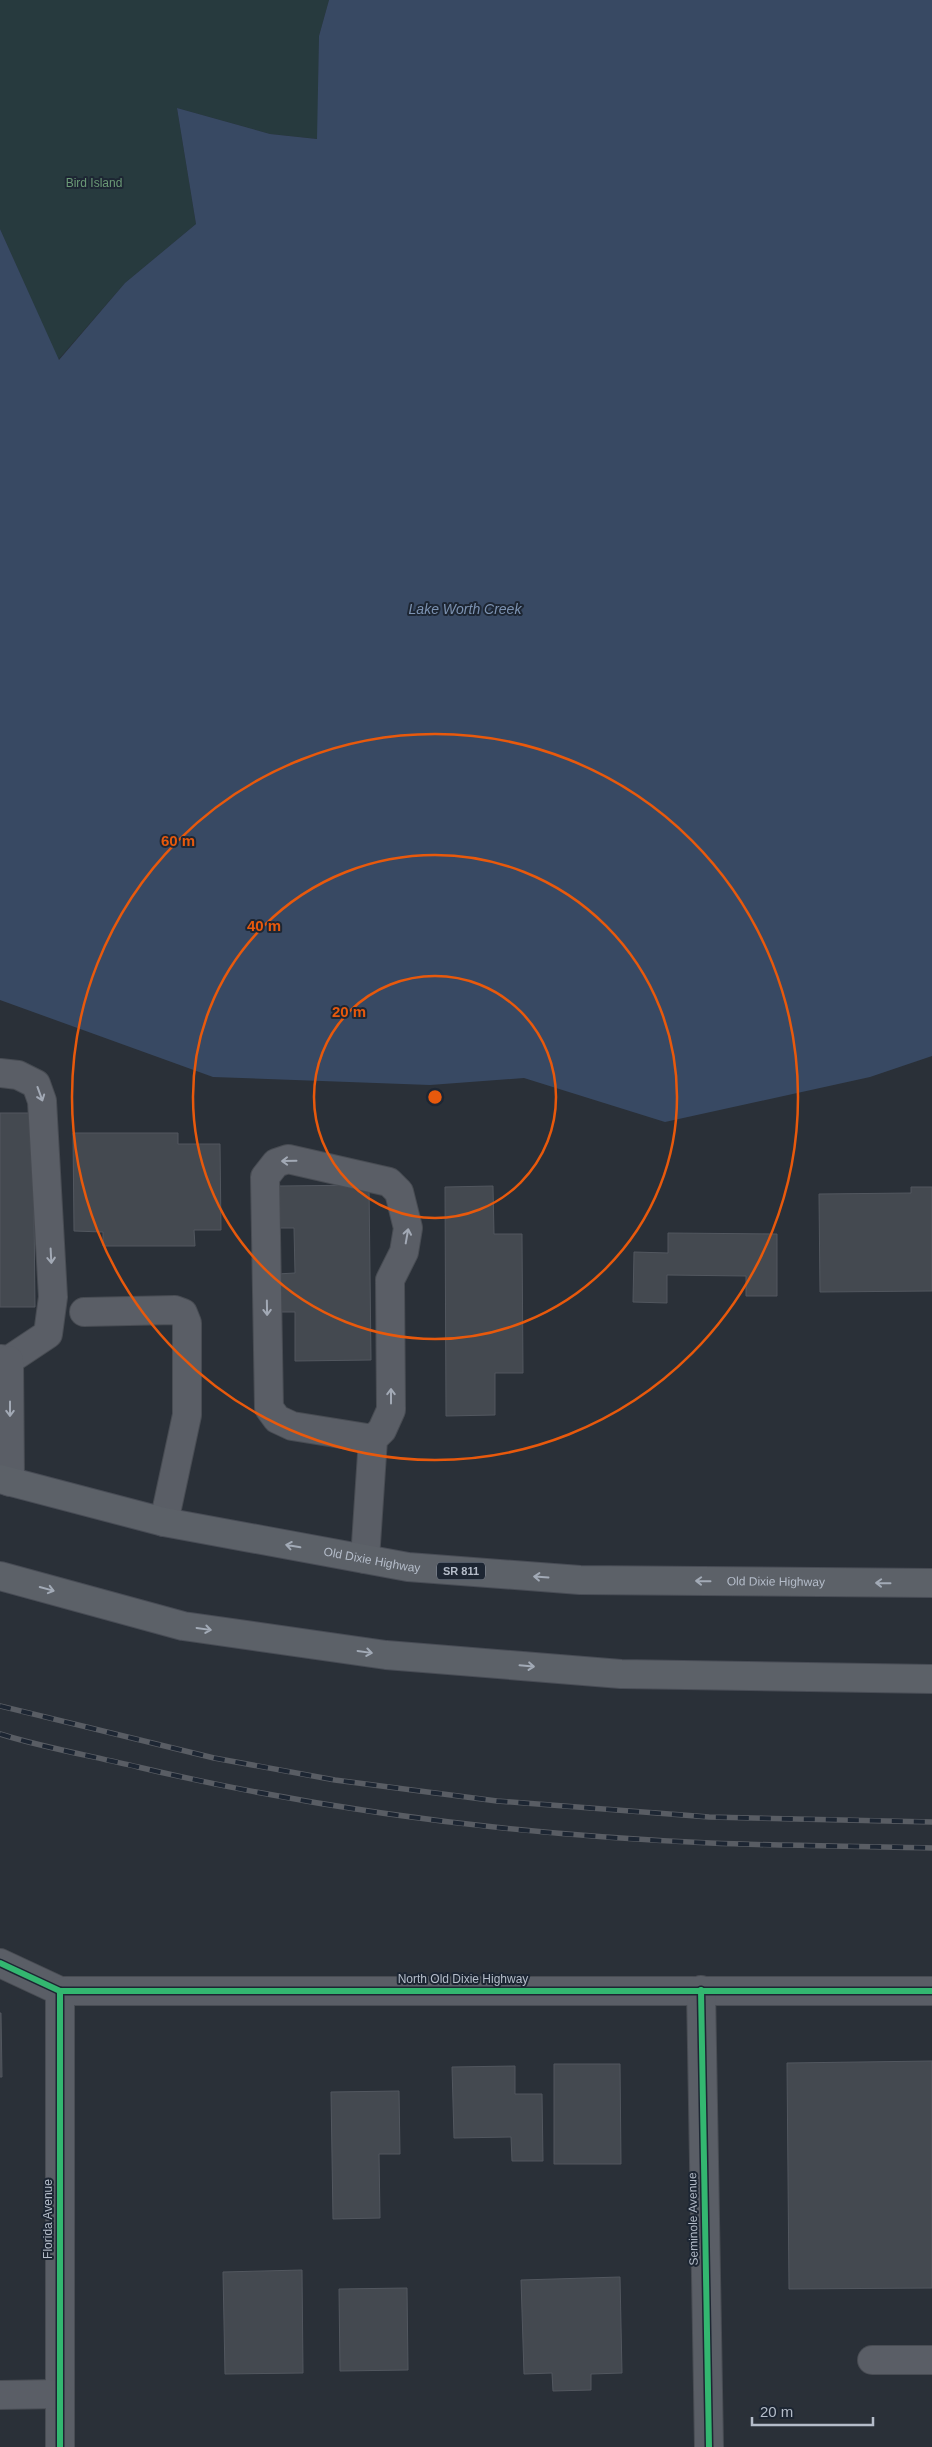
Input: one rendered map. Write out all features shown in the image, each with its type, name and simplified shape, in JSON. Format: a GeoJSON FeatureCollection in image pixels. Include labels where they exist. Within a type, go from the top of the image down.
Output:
{"type":"FeatureCollection","features":[{"type":"Feature","properties":{"kind":"main road","name":"Old Dixie Highway"},"geometry":{"type":"LineString","coordinates":[[5,1481],[164,1522],[408,1567],[580,1580],[932,1583]]}},
{"type":"Feature","properties":{"kind":"main road"},"geometry":{"type":"LineString","coordinates":[[0,1576],[183,1626],[386,1655],[621,1674],[932,1679]]}},
{"type":"Feature","properties":{"kind":"street"},"geometry":{"type":"LineString","coordinates":[[0,1073],[18,1075],[36,1084],[42,1101],[53,1297],[48,1334],[5,1359],[5,1481]]}},
{"type":"Feature","properties":{"kind":"street"},"geometry":{"type":"LineString","coordinates":[[365,1559],[373,1438],[382,1430],[391,1410],[390,1280],[404,1252],[408,1228],[399,1192],[389,1182],[288,1159],[276,1163],[265,1177],[269,1408],[278,1419],[292,1426],[373,1438]]}},
{"type":"Feature","properties":{"kind":"street"},"geometry":{"type":"LineString","coordinates":[[84,1312],[175,1310],[183,1313],[187,1323],[188,1415],[164,1522]]}},
{"type":"Feature","properties":{"kind":"street","name":"North Old Dixie Highway"},"geometry":{"type":"LineString","coordinates":[[0,1963],[60,1991],[932,1991]]}},
{"type":"Feature","properties":{"kind":"street","name":"Seminole Avenue"},"geometry":{"type":"LineString","coordinates":[[701,1990],[709,2447]]}},
{"type":"Feature","properties":{"kind":"street","name":"Florida Avenue"},"geometry":{"type":"LineString","coordinates":[[60,1991],[58,2394],[60,2447]]}},
{"type":"Feature","properties":{"kind":"street"},"geometry":{"type":"LineString","coordinates":[[872,2360],[932,2360]]}},
{"type":"Feature","properties":{"kind":"street"},"geometry":{"type":"LineString","coordinates":[[0,2395],[58,2394]]}},
{"type":"Feature","properties":{"kind":"green space","name":"Bird Island"},"geometry":{"type":"Polygon","coordinates":[[[0,0],[329,0],[319,36],[318,139],[270,134],[177,108],[196,224],[125,283],[58,360],[0,229],[0,0]]]}},
{"type":"Feature","properties":{"kind":"water","name":"Lake Worth Creek"},"geometry":{"type":"Polygon","coordinates":[[[329,0],[932,0],[932,1056],[870,1077],[665,1122],[524,1078],[430,1085],[213,1077],[0,1000],[0,229],[59,360],[125,283],[196,224],[177,108],[270,134],[317,139],[319,36],[329,0]]]}},
{"type":"Feature","properties":{"kind":"building"},"geometry":{"type":"Polygon","coordinates":[[[0,1113],[33,1113],[35,1307],[0,1307],[0,1113]]]}},
{"type":"Feature","properties":{"kind":"building"},"geometry":{"type":"Polygon","coordinates":[[[73,1133],[178,1133],[178,1144],[220,1144],[221,1230],[194,1230],[195,1246],[103,1246],[103,1232],[74,1231],[73,1133]]]}},
{"type":"Feature","properties":{"kind":"building"},"geometry":{"type":"Polygon","coordinates":[[[369,1185],[371,1360],[295,1361],[295,1312],[278,1312],[277,1274],[295,1273],[294,1228],[279,1228],[279,1186],[369,1185]]]}},
{"type":"Feature","properties":{"kind":"building"},"geometry":{"type":"Polygon","coordinates":[[[493,1186],[494,1234],[522,1234],[523,1373],[495,1373],[495,1415],[446,1416],[445,1187],[493,1186]]]}},
{"type":"Feature","properties":{"kind":"building"},"geometry":{"type":"Polygon","coordinates":[[[911,1187],[932,1187],[932,1291],[820,1292],[819,1194],[911,1193],[911,1187]]]}},
{"type":"Feature","properties":{"kind":"building"},"geometry":{"type":"Polygon","coordinates":[[[668,1233],[777,1234],[777,1296],[746,1296],[746,1276],[667,1275],[667,1303],[633,1302],[634,1252],[668,1253],[668,1233]]]}},
{"type":"Feature","properties":{"kind":"building"},"geometry":{"type":"Polygon","coordinates":[[[1,2013],[2,2077],[0,2077],[1,2013]]]}},
{"type":"Feature","properties":{"kind":"building"},"geometry":{"type":"Polygon","coordinates":[[[932,2061],[932,2288],[789,2289],[787,2063],[932,2061]]]}},
{"type":"Feature","properties":{"kind":"building"},"geometry":{"type":"Polygon","coordinates":[[[554,2064],[620,2064],[621,2164],[554,2164],[554,2064]]]}},
{"type":"Feature","properties":{"kind":"building"},"geometry":{"type":"Polygon","coordinates":[[[515,2066],[515,2094],[542,2094],[543,2161],[512,2161],[511,2137],[454,2138],[452,2067],[515,2066]]]}},
{"type":"Feature","properties":{"kind":"building"},"geometry":{"type":"Polygon","coordinates":[[[399,2091],[400,2154],[379,2154],[380,2218],[333,2219],[331,2092],[399,2091]]]}},
{"type":"Feature","properties":{"kind":"building"},"geometry":{"type":"Polygon","coordinates":[[[302,2270],[303,2373],[225,2374],[223,2272],[302,2270]]]}},
{"type":"Feature","properties":{"kind":"building"},"geometry":{"type":"Polygon","coordinates":[[[620,2277],[622,2373],[591,2374],[591,2390],[553,2391],[552,2373],[524,2374],[521,2280],[620,2277]]]}},
{"type":"Feature","properties":{"kind":"building"},"geometry":{"type":"Polygon","coordinates":[[[407,2288],[408,2370],[340,2371],[339,2289],[407,2288]]]}},
{"type":"Feature","properties":{"kind":"railway"},"geometry":{"type":"LineString","coordinates":[[0,1706],[214,1758],[335,1780],[497,1801],[709,1817],[932,1822]]}},
{"type":"Feature","properties":{"kind":"railway"},"geometry":{"type":"LineString","coordinates":[[0,1734],[51,1748],[208,1783],[350,1808],[494,1827],[566,1834],[738,1844],[932,1848]]}},
{"type":"Feature","properties":{"kind":"cycle path"},"geometry":{"type":"LineString","coordinates":[[0,1963],[60,1991],[932,1991]]}},
{"type":"Feature","properties":{"kind":"cycle path"},"geometry":{"type":"LineString","coordinates":[[701,1990],[709,2447]]}},
{"type":"Feature","properties":{"kind":"cycle path"},"geometry":{"type":"LineString","coordinates":[[60,1991],[60,2447]]}}]}
